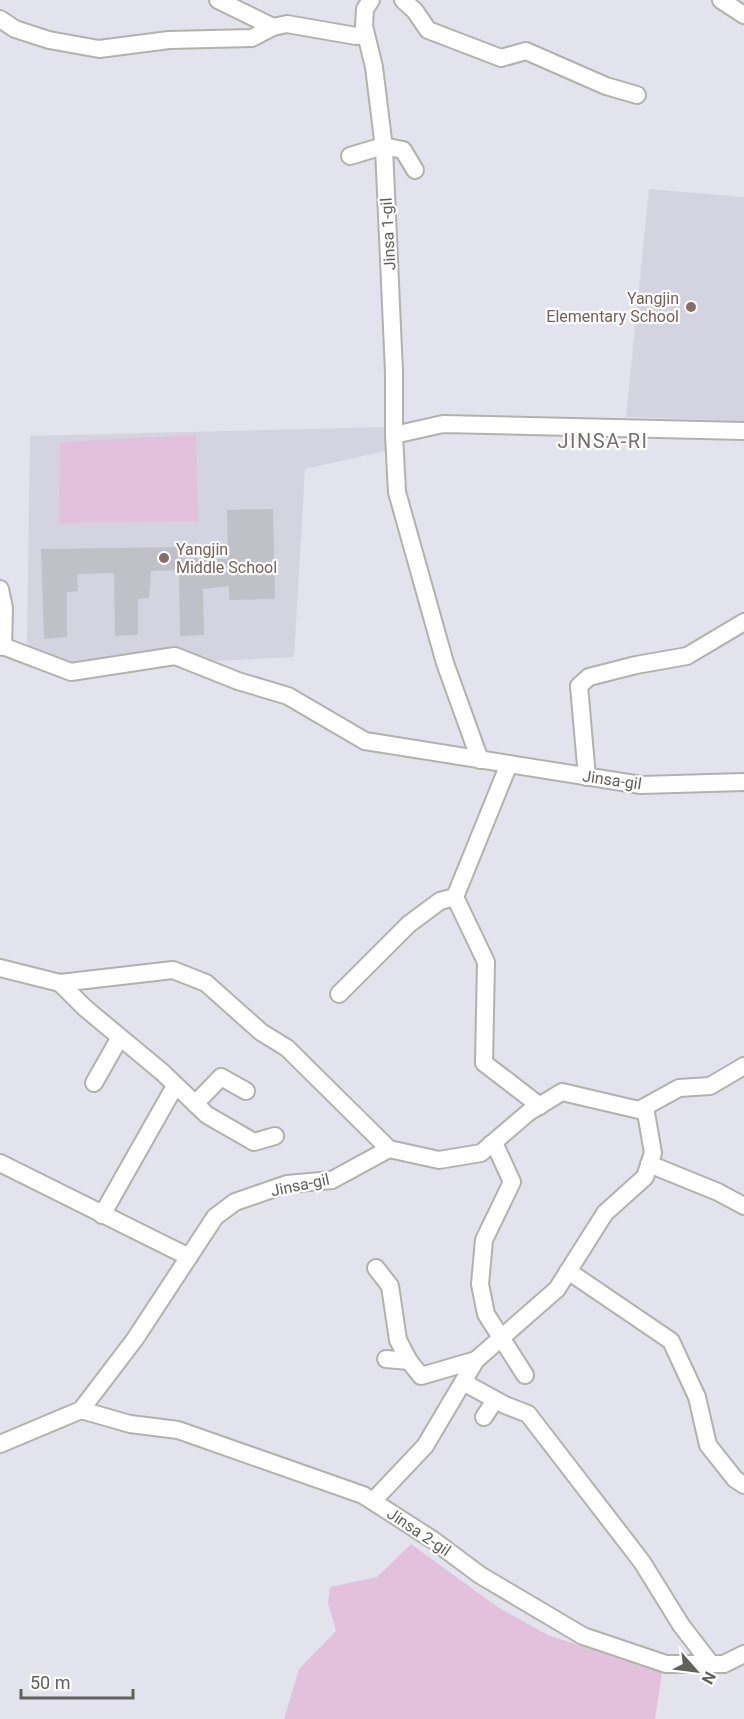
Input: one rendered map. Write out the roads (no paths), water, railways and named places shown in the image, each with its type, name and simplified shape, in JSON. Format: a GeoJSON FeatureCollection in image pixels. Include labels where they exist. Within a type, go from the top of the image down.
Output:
{"type":"FeatureCollection","features":[{"type":"Feature","properties":{"kind":"street"},"geometry":{"type":"LineString","coordinates":[[218,0],[273,27]]}},
{"type":"Feature","properties":{"kind":"street","name":"Jinsa 1-gil"},"geometry":{"type":"LineString","coordinates":[[371,0],[365,9],[364,26],[374,67],[383,146],[394,372],[397,492],[445,663],[480,760]]}},
{"type":"Feature","properties":{"kind":"street"},"geometry":{"type":"LineString","coordinates":[[403,0],[415,11],[428,30],[501,58],[526,51],[597,82],[637,95]]}},
{"type":"Feature","properties":{"kind":"street"},"geometry":{"type":"LineString","coordinates":[[721,0],[744,15]]}},
{"type":"Feature","properties":{"kind":"street"},"geometry":{"type":"LineString","coordinates":[[0,20],[15,29],[49,40],[99,49],[169,40],[252,38],[273,27],[286,24],[348,35],[366,35]]}},
{"type":"Feature","properties":{"kind":"street"},"geometry":{"type":"LineString","coordinates":[[350,156],[383,146],[403,150],[415,170]]}},
{"type":"Feature","properties":{"kind":"street"},"geometry":{"type":"LineString","coordinates":[[394,435],[443,424],[744,431]]}},
{"type":"Feature","properties":{"kind":"street"},"geometry":{"type":"LineString","coordinates":[[0,589],[4,608],[1,646]]}},
{"type":"Feature","properties":{"kind":"street"},"geometry":{"type":"LineString","coordinates":[[587,777],[579,686],[589,677],[636,664],[687,656],[744,622]]}},
{"type":"Feature","properties":{"kind":"street","name":"Jinsa-gil"},"geometry":{"type":"LineString","coordinates":[[1,646],[71,672],[175,656],[238,681],[288,696],[365,741],[641,785],[744,782]]}},
{"type":"Feature","properties":{"kind":"street"},"geometry":{"type":"LineString","coordinates":[[508,764],[455,897],[486,962],[484,1063],[540,1106]]}},
{"type":"Feature","properties":{"kind":"street"},"geometry":{"type":"LineString","coordinates":[[339,994],[410,924],[440,901],[455,897]]}},
{"type":"Feature","properties":{"kind":"street"},"geometry":{"type":"LineString","coordinates":[[0,968],[60,983],[173,970],[206,983],[261,1032],[287,1048],[389,1149],[439,1160],[481,1153],[529,1112],[562,1092],[639,1110],[678,1088],[710,1086],[744,1066]]}},
{"type":"Feature","properties":{"kind":"street"},"geometry":{"type":"LineString","coordinates":[[60,983],[120,1039],[162,1072],[207,1115],[254,1142],[275,1137]]}},
{"type":"Feature","properties":{"kind":"street"},"geometry":{"type":"LineString","coordinates":[[94,1083],[120,1039]]}},
{"type":"Feature","properties":{"kind":"street"},"geometry":{"type":"LineString","coordinates":[[195,1104],[221,1077],[246,1091]]}},
{"type":"Feature","properties":{"kind":"street"},"geometry":{"type":"LineString","coordinates":[[102,1215],[175,1086]]}},
{"type":"Feature","properties":{"kind":"street"},"geometry":{"type":"LineString","coordinates":[[373,1501],[425,1446],[476,1360],[557,1289],[605,1213],[645,1177],[653,1154],[645,1107]]}},
{"type":"Feature","properties":{"kind":"street"},"geometry":{"type":"LineString","coordinates":[[491,1144],[497,1149],[512,1182],[484,1240],[480,1284],[486,1314],[525,1375]]}},
{"type":"Feature","properties":{"kind":"street","name":"Jinsa-gil"},"geometry":{"type":"LineString","coordinates":[[0,1444],[81,1410],[135,1339],[215,1217],[235,1202],[287,1185],[332,1180],[389,1149]]}},
{"type":"Feature","properties":{"kind":"street"},"geometry":{"type":"LineString","coordinates":[[0,1163],[189,1257]]}},
{"type":"Feature","properties":{"kind":"street"},"geometry":{"type":"LineString","coordinates":[[649,1164],[718,1192],[744,1206]]}},
{"type":"Feature","properties":{"kind":"street"},"geometry":{"type":"LineString","coordinates":[[376,1268],[390,1286],[398,1340],[409,1360],[422,1376],[476,1360]]}},
{"type":"Feature","properties":{"kind":"street"},"geometry":{"type":"LineString","coordinates":[[568,1271],[671,1341],[698,1397],[708,1445],[735,1479],[744,1485]]}},
{"type":"Feature","properties":{"kind":"street"},"geometry":{"type":"LineString","coordinates":[[386,1359],[409,1360]]}},
{"type":"Feature","properties":{"kind":"street"},"geometry":{"type":"LineString","coordinates":[[463,1382],[495,1400],[528,1414],[642,1562],[681,1625],[711,1664]]}},
{"type":"Feature","properties":{"kind":"street"},"geometry":{"type":"LineString","coordinates":[[484,1417],[495,1400]]}},
{"type":"Feature","properties":{"kind":"street","name":"Jinsa 2-gil"},"geometry":{"type":"LineString","coordinates":[[81,1410],[130,1424],[178,1430],[363,1495],[433,1539],[480,1575],[583,1636],[666,1664],[724,1664],[744,1654]]}},
{"type":"Feature","properties":{"kind":"place","name":"Yangjin Elementary School"},"geometry":{"type":"Point","coordinates":[691,307]}},
{"type":"Feature","properties":{"kind":"place","name":"Yangjin Middle School"},"geometry":{"type":"Point","coordinates":[164,558]}},
{"type":"Feature","properties":{"kind":"district","name":"JINSA-RI"},"geometry":{"type":"Point","coordinates":[603,441]}}]}
